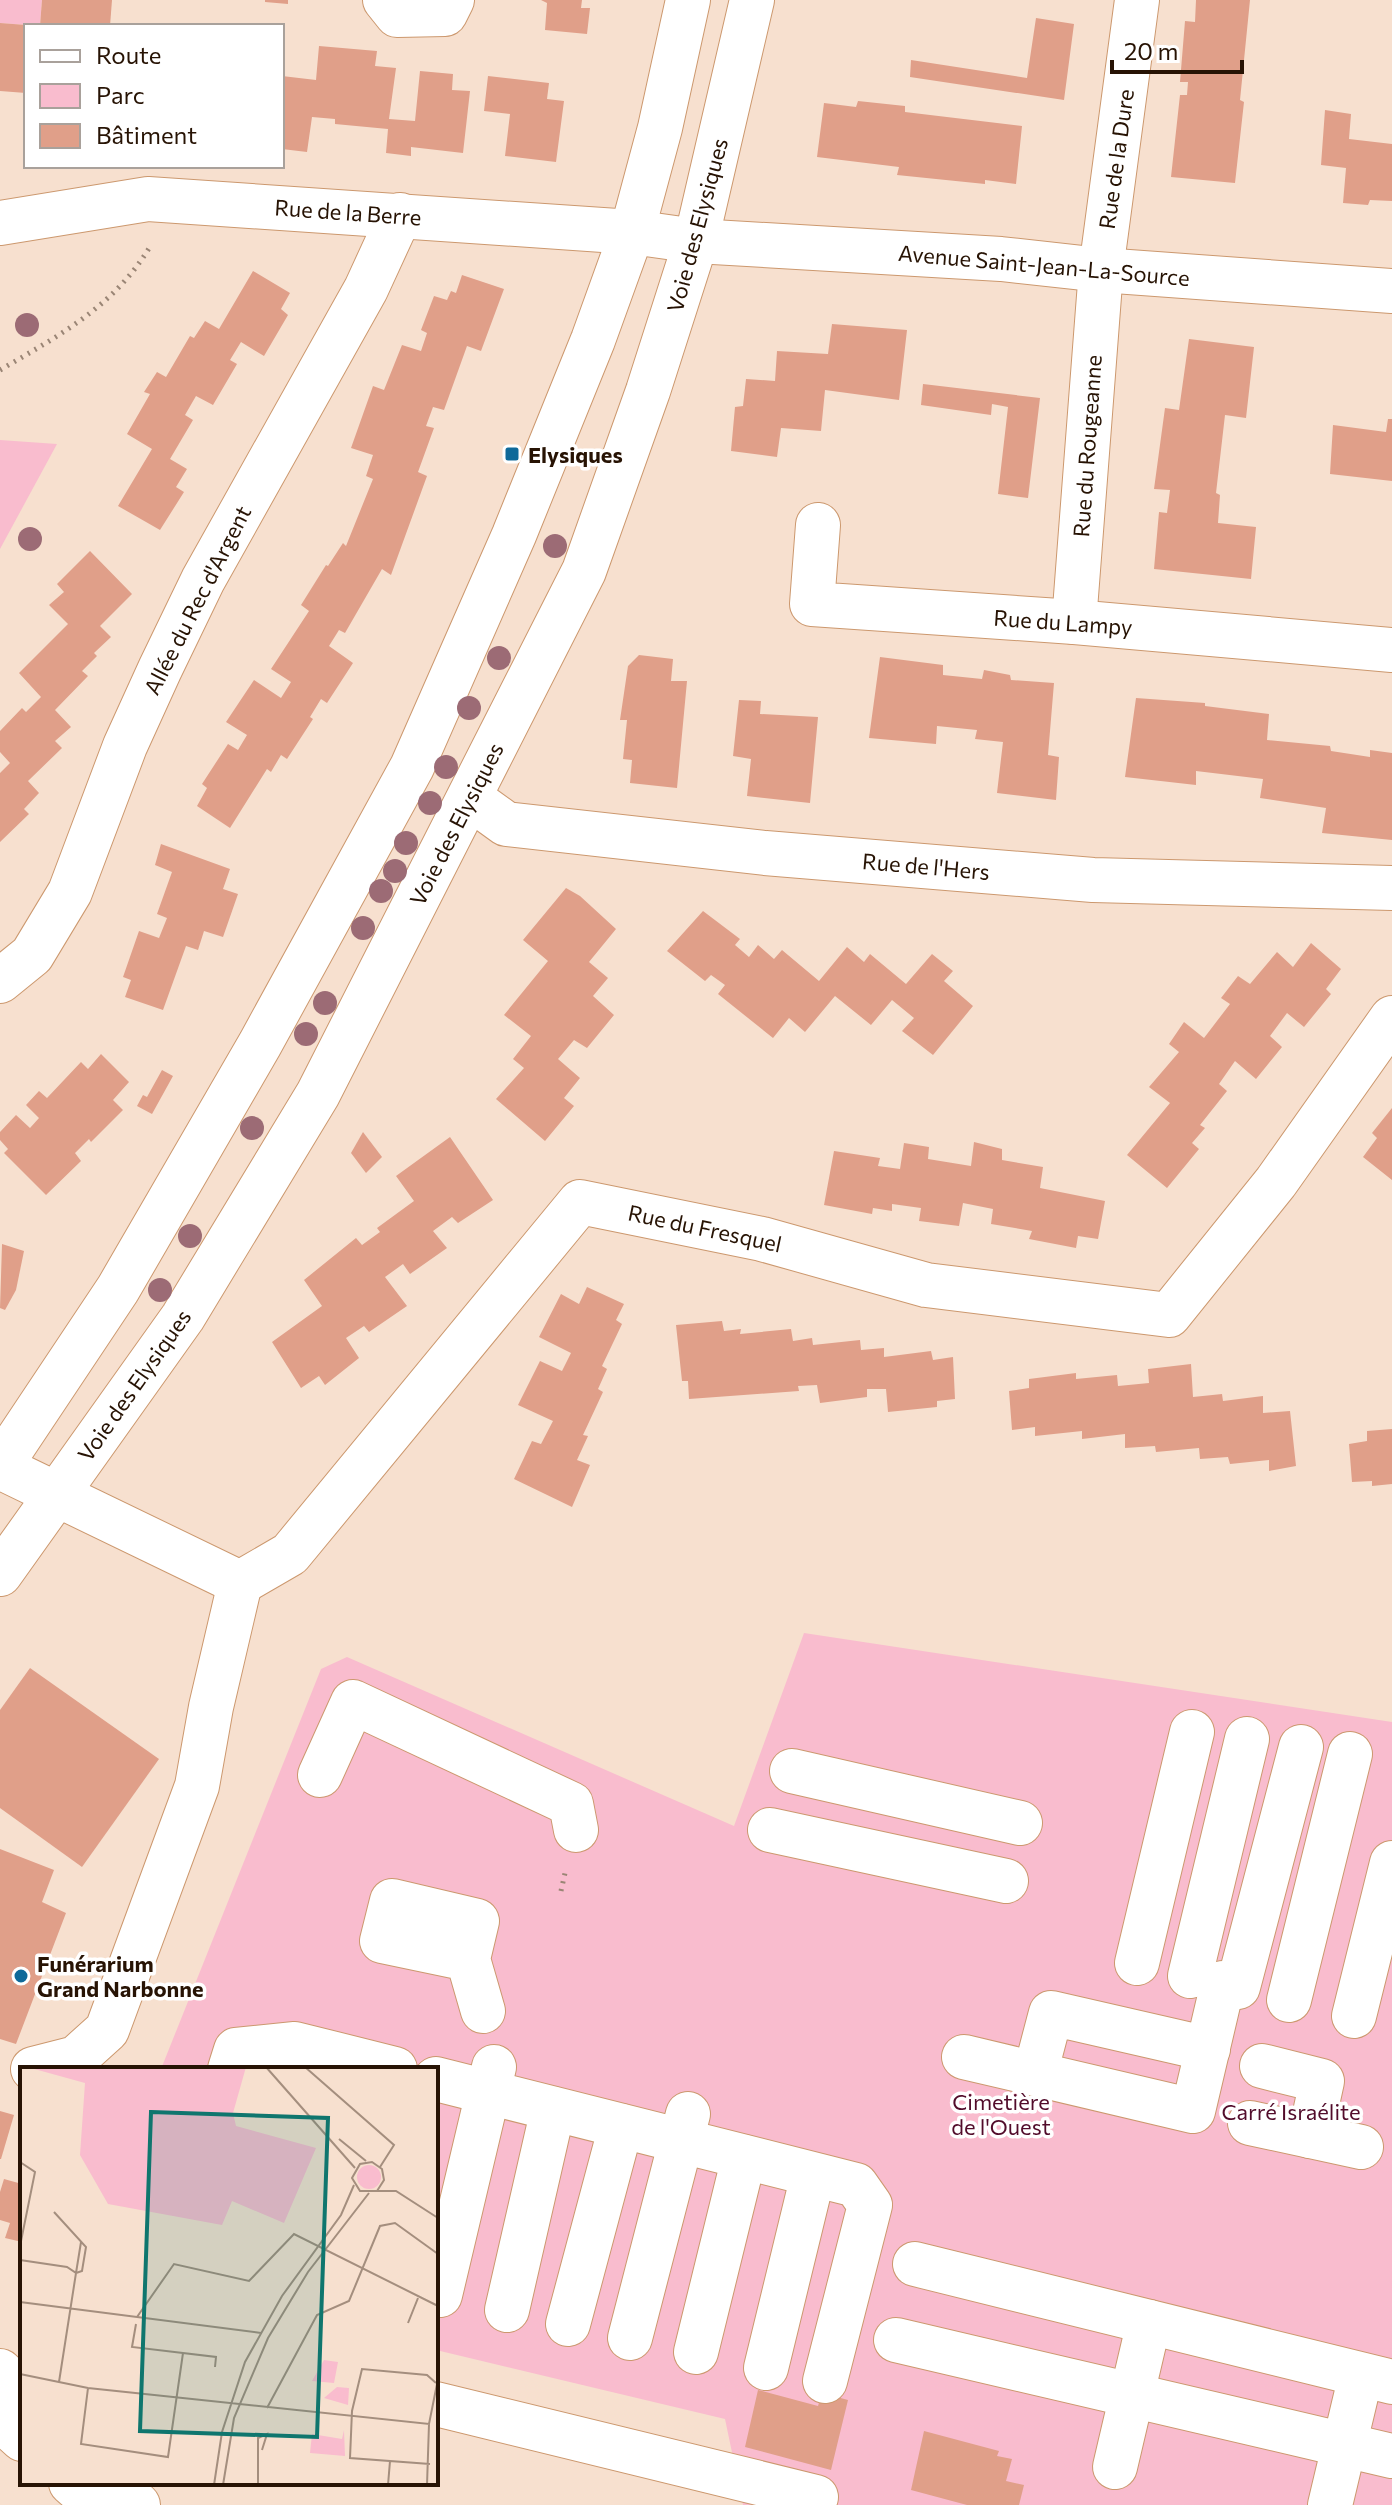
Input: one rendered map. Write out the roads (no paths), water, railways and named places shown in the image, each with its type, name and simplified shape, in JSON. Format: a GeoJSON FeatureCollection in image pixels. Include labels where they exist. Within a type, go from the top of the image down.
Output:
{"type":"FeatureCollection","features":[{"type":"Feature","properties":{"kind":"street"},"geometry":{"type":"LineString","coordinates":[[385,0],[397,15],[445,14],[452,0]]}},
{"type":"Feature","properties":{"kind":"street"},"geometry":{"type":"LineString","coordinates":[[51,2067],[77,2064],[107,2030],[197,1786],[211,1707],[240,1583],[0,1467],[118,1289],[260,1044],[412,767],[514,535],[593,340],[632,232],[660,128],[688,0]]}},
{"type":"Feature","properties":{"kind":"street","name":"Voie des Elysiques"},"geometry":{"type":"LineString","coordinates":[[0,1574],[183,1317],[318,1094],[584,571],[648,391],[696,241],[752,0]]}},
{"type":"Feature","properties":{"kind":"street","name":"Rue de la Dure"},"geometry":{"type":"LineString","coordinates":[[1101,270],[1137,0]]}},
{"type":"Feature","properties":{"kind":"street","name":"Rue de la Berre"},"geometry":{"type":"LineString","coordinates":[[0,223],[148,199],[632,232],[696,241]]}},
{"type":"Feature","properties":{"kind":"street","name":"Allée du Rec d'Argent"},"geometry":{"type":"LineString","coordinates":[[0,981],[32,955],[70,892],[125,746],[203,580],[366,289],[400,215]]}},
{"type":"Feature","properties":{"kind":"street","name":"Avenue Saint-Jean-La-Source"},"geometry":{"type":"LineString","coordinates":[[696,241],[1001,259],[1101,270],[1392,291]]}},
{"type":"Feature","properties":{"kind":"street","name":"Rue du Rougeanne"},"geometry":{"type":"LineString","coordinates":[[1074,622],[1101,270]]}},
{"type":"Feature","properties":{"kind":"street","name":"Rue du Lampy"},"geometry":{"type":"LineString","coordinates":[[818,525],[812,604],[1074,622],[1392,650]]}},
{"type":"Feature","properties":{"kind":"street","name":"Rue de l'Hers"},"geometry":{"type":"LineString","coordinates":[[470,798],[506,824],[765,853],[1093,880],[1392,888]]}},
{"type":"Feature","properties":{"kind":"street","name":"Rue du Fresquel"},"geometry":{"type":"LineString","coordinates":[[240,1583],[290,1554],[580,1202],[762,1239],[926,1285],[1169,1315],[1276,1182],[1392,1018]]}},
{"type":"Feature","properties":{"kind":"street"},"geometry":{"type":"LineString","coordinates":[[320,1775],[353,1702],[571,1804],[576,1830]]}},
{"type":"Feature","properties":{"kind":"street"},"geometry":{"type":"LineString","coordinates":[[1137,1963],[1192,1732]]}},
{"type":"Feature","properties":{"kind":"street"},"geometry":{"type":"LineString","coordinates":[[964,2057],[1193,2111],[1208,2049],[1247,1739]]}},
{"type":"Feature","properties":{"kind":"street"},"geometry":{"type":"LineString","coordinates":[[1217,1982],[1301,1747]]}},
{"type":"Feature","properties":{"kind":"street"},"geometry":{"type":"LineString","coordinates":[[1289,2000],[1350,1754]]}},
{"type":"Feature","properties":{"kind":"street"},"geometry":{"type":"LineString","coordinates":[[792,1771],[1020,1823]]}},
{"type":"Feature","properties":{"kind":"street"},"geometry":{"type":"LineString","coordinates":[[770,1830],[1006,1881]]}},
{"type":"Feature","properties":{"kind":"street"},"geometry":{"type":"LineString","coordinates":[[1354,2016],[1392,1863]]}},
{"type":"Feature","properties":{"kind":"street"},"geometry":{"type":"LineString","coordinates":[[468,1959],[483,2011]]}},
{"type":"Feature","properties":{"kind":"street"},"geometry":{"type":"LineString","coordinates":[[1035,2074],[1051,2013],[1208,2049]]}},
{"type":"Feature","properties":{"kind":"street"},"geometry":{"type":"LineString","coordinates":[[231,2067],[236,2050],[295,2045],[377,2067]]}},
{"type":"Feature","properties":{"kind":"street"},"geometry":{"type":"LineString","coordinates":[[0,2065],[20,2071]]}},
{"type":"Feature","properties":{"kind":"street"},"geometry":{"type":"LineString","coordinates":[[1262,2066],[1322,2081],[1310,2136]]}},
{"type":"Feature","properties":{"kind":"street"},"geometry":{"type":"LineString","coordinates":[[438,2079],[492,2080],[553,2109],[621,2126],[685,2128],[744,2157],[813,2175],[859,2171],[870,2205],[825,2381]]}},
{"type":"Feature","properties":{"kind":"street"},"geometry":{"type":"LineString","coordinates":[[440,2295],[492,2080]]}},
{"type":"Feature","properties":{"kind":"street"},"geometry":{"type":"LineString","coordinates":[[507,2310],[553,2109]]}},
{"type":"Feature","properties":{"kind":"street"},"geometry":{"type":"LineString","coordinates":[[1250,2123],[1361,2147]]}},
{"type":"Feature","properties":{"kind":"street"},"geometry":{"type":"LineString","coordinates":[[568,2324],[621,2126]]}},
{"type":"Feature","properties":{"kind":"street"},"geometry":{"type":"LineString","coordinates":[[630,2338],[685,2128]]}},
{"type":"Feature","properties":{"kind":"street"},"geometry":{"type":"LineString","coordinates":[[696,2352],[744,2157]]}},
{"type":"Feature","properties":{"kind":"street"},"geometry":{"type":"LineString","coordinates":[[766,2368],[813,2175]]}},
{"type":"Feature","properties":{"kind":"street"},"geometry":{"type":"LineString","coordinates":[[915,2264],[1377,2378],[1344,2444],[1330,2505]]}},
{"type":"Feature","properties":{"kind":"street"},"geometry":{"type":"LineString","coordinates":[[1115,2467],[1149,2322]]}},
{"type":"Feature","properties":{"kind":"street"},"geometry":{"type":"LineString","coordinates":[[896,2340],[1392,2456]]}},
{"type":"Feature","properties":{"kind":"street"},"geometry":{"type":"LineString","coordinates":[[0,2371],[20,2390]]}},
{"type":"Feature","properties":{"kind":"street"},"geometry":{"type":"LineString","coordinates":[[438,2404],[816,2497]]}},
{"type":"Feature","properties":{"kind":"street"},"geometry":{"type":"LineString","coordinates":[[0,2419],[20,2437]]}},
{"type":"Feature","properties":{"kind":"street"},"geometry":{"type":"LineString","coordinates":[[73,2485],[96,2505]]}},
{"type":"Feature","properties":{"kind":"street"},"geometry":{"type":"LineString","coordinates":[[117,2485],[138,2505]]}},
{"type":"Feature","properties":{"kind":"place","name":"Elysiques"},"geometry":{"type":"Point","coordinates":[512,454]}},
{"type":"Feature","properties":{"kind":"place","name":"Funérarium Grand Narbonne"},"geometry":{"type":"Point","coordinates":[21,1976]}},
{"type":"Feature","properties":{"kind":"park label","name":"Carré Israélite"},"geometry":{"type":"Point","coordinates":[1291,2111]}},
{"type":"Feature","properties":{"kind":"park label","name":"Cimetière de l'Ouest"},"geometry":{"type":"Point","coordinates":[1001,2114]}}]}
